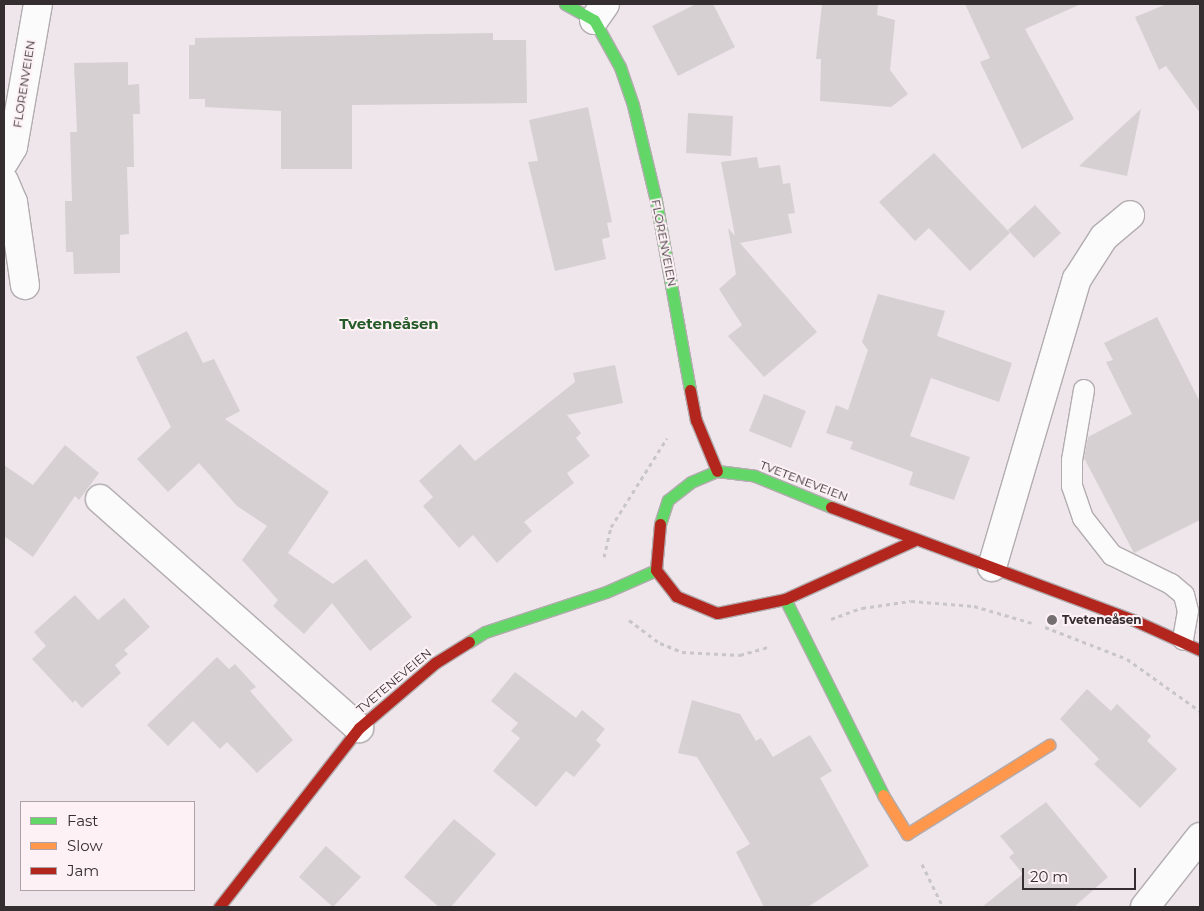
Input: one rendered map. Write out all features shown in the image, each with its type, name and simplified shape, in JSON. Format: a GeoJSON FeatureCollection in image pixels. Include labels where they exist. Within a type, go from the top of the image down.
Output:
{"type":"FeatureCollection","features":[{"type":"Feature","properties":{"kind":"street","name":"FLORENVEIEN"},"geometry":{"type":"LineString","coordinates":[[4,162],[14,147],[38,4]]}},
{"type":"Feature","properties":{"kind":"street","name":"FLORENVEIEN"},"geometry":{"type":"LineString","coordinates":[[565,4],[599,12],[620,67],[643,141],[696,420],[717,471]]}},
{"type":"Feature","properties":{"kind":"street"},"geometry":{"type":"LineString","coordinates":[[4,182],[13,202],[24,286]]}},
{"type":"Feature","properties":{"kind":"street"},"geometry":{"type":"LineString","coordinates":[[992,567],[1078,279],[1104,237],[1130,215]]}},
{"type":"Feature","properties":{"kind":"street","name":"TVETENEVEIEN"},"geometry":{"type":"LineString","coordinates":[[717,471],[755,476],[914,542],[992,567],[1183,640],[1200,650]]}},
{"type":"Feature","properties":{"kind":"street"},"geometry":{"type":"LineString","coordinates":[[717,471],[691,482],[668,500],[657,532],[656,570],[676,596],[717,613],[785,599],[914,542]]}},
{"type":"Feature","properties":{"kind":"street"},"geometry":{"type":"LineString","coordinates":[[100,499],[359,728]]}},
{"type":"Feature","properties":{"kind":"street","name":"TVETENEVEIEN"},"geometry":{"type":"LineString","coordinates":[[219,907],[359,728],[435,663],[485,632],[606,592],[656,570]]}},
{"type":"Feature","properties":{"kind":"street"},"geometry":{"type":"LineString","coordinates":[[785,599],[865,765],[907,834],[1049,745]]}},
{"type":"Feature","properties":{"kind":"street"},"geometry":{"type":"LineString","coordinates":[[1145,907],[1200,837]]}},
{"type":"Feature","properties":{"kind":"lane"},"geometry":{"type":"LineString","coordinates":[[1084,390],[1072,460],[1072,486],[1083,518],[1112,555],[1184,595],[1188,611],[1183,640]]}},
{"type":"Feature","properties":{"kind":"path"},"geometry":{"type":"LineString","coordinates":[[907,834],[943,907]]}},
{"type":"Feature","properties":{"kind":"building"},"geometry":{"type":"Polygon","coordinates":[[[696,4],[713,4],[735,47],[678,76],[652,26],[696,4]]]}},
{"type":"Feature","properties":{"kind":"building"},"geometry":{"type":"Polygon","coordinates":[[[822,4],[878,4],[877,15],[895,20],[890,70],[908,94],[891,107],[820,101],[821,59],[816,59],[822,4]]]}},
{"type":"Feature","properties":{"kind":"building"},"geometry":{"type":"Polygon","coordinates":[[[965,4],[1081,4],[1025,29],[1074,119],[1022,149],[980,62],[990,58],[965,4]]]}},
{"type":"Feature","properties":{"kind":"building"},"geometry":{"type":"Polygon","coordinates":[[[1167,4],[1200,4],[1200,113],[1166,66],[1159,70],[1135,17],[1167,4]]]}},
{"type":"Feature","properties":{"kind":"building"},"geometry":{"type":"Polygon","coordinates":[[[493,33],[493,40],[526,40],[527,103],[352,105],[352,169],[281,169],[281,111],[205,107],[205,99],[189,99],[189,45],[195,45],[195,38],[493,33]]]}},
{"type":"Feature","properties":{"kind":"building"},"geometry":{"type":"Polygon","coordinates":[[[128,62],[128,85],[139,84],[140,114],[133,114],[134,167],[127,167],[129,234],[120,235],[120,273],[74,274],[73,252],[66,252],[65,201],[72,201],[70,132],[77,132],[74,63],[128,62]]]}},
{"type":"Feature","properties":{"kind":"building"},"geometry":{"type":"Polygon","coordinates":[[[588,107],[612,222],[607,223],[610,237],[602,239],[606,259],[555,271],[528,162],[538,161],[529,120],[588,107]]]}},
{"type":"Feature","properties":{"kind":"building"},"geometry":{"type":"Polygon","coordinates":[[[1141,109],[1127,176],[1079,166],[1141,109]]]}},
{"type":"Feature","properties":{"kind":"building"},"geometry":{"type":"Polygon","coordinates":[[[688,113],[733,116],[731,156],[686,153],[688,113]]]}},
{"type":"Feature","properties":{"kind":"building"},"geometry":{"type":"Polygon","coordinates":[[[934,153],[1010,233],[970,271],[929,228],[915,241],[879,202],[934,153]]]}},
{"type":"Feature","properties":{"kind":"building"},"geometry":{"type":"Polygon","coordinates":[[[757,157],[759,168],[780,165],[783,184],[790,183],[795,213],[788,214],[792,233],[740,243],[817,332],[764,377],[728,336],[742,325],[719,289],[736,274],[728,228],[735,236],[721,162],[757,157]]]}},
{"type":"Feature","properties":{"kind":"building"},"geometry":{"type":"Polygon","coordinates":[[[1035,205],[1061,233],[1034,258],[1008,230],[1035,205]]]}},
{"type":"Feature","properties":{"kind":"building"},"geometry":{"type":"Polygon","coordinates":[[[878,294],[945,311],[937,336],[1012,363],[999,402],[931,378],[910,436],[970,457],[954,500],[909,485],[913,472],[850,449],[853,442],[826,433],[836,405],[848,410],[868,350],[862,342],[878,294]]]}},
{"type":"Feature","properties":{"kind":"building"},"geometry":{"type":"Polygon","coordinates":[[[1157,317],[1200,402],[1200,520],[1134,553],[1084,458],[1088,437],[1132,414],[1106,362],[1113,360],[1104,343],[1157,317]]]}},
{"type":"Feature","properties":{"kind":"building"},"geometry":{"type":"Polygon","coordinates":[[[187,331],[203,363],[214,359],[240,411],[225,419],[329,492],[288,553],[333,584],[366,559],[412,617],[370,651],[332,603],[304,634],[273,606],[278,600],[242,560],[267,526],[237,506],[199,463],[168,492],[137,459],[171,427],[136,357],[187,331]]]}},
{"type":"Feature","properties":{"kind":"building"},"geometry":{"type":"Polygon","coordinates":[[[615,365],[623,403],[567,415],[581,433],[576,438],[590,456],[567,473],[574,483],[524,522],[532,531],[497,563],[473,535],[459,548],[423,506],[433,497],[419,481],[460,444],[475,461],[575,382],[573,373],[615,365]]]}},
{"type":"Feature","properties":{"kind":"building"},"geometry":{"type":"Polygon","coordinates":[[[764,394],[806,411],[791,448],[749,431],[764,394]]]}},
{"type":"Feature","properties":{"kind":"building"},"geometry":{"type":"Polygon","coordinates":[[[65,445],[99,473],[79,500],[75,496],[33,557],[4,536],[4,465],[33,485],[65,445]]]}},
{"type":"Feature","properties":{"kind":"building"},"geometry":{"type":"Polygon","coordinates":[[[75,595],[98,620],[124,598],[150,627],[124,650],[128,654],[115,665],[121,673],[82,708],[75,700],[73,703],[32,659],[46,646],[34,632],[75,595]]]}},
{"type":"Feature","properties":{"kind":"building"},"geometry":{"type":"Polygon","coordinates":[[[217,657],[229,669],[235,664],[256,687],[250,691],[293,740],[257,773],[227,742],[220,749],[193,721],[168,746],[147,725],[217,657]]]}},
{"type":"Feature","properties":{"kind":"building"},"geometry":{"type":"Polygon","coordinates":[[[515,672],[576,718],[582,710],[605,729],[596,740],[601,745],[574,777],[566,771],[536,807],[493,771],[520,738],[511,731],[518,723],[491,701],[515,672]]]}},
{"type":"Feature","properties":{"kind":"building"},"geometry":{"type":"Polygon","coordinates":[[[1087,689],[1111,711],[1117,704],[1151,736],[1147,741],[1177,769],[1140,808],[1094,764],[1099,759],[1060,719],[1087,689]]]}},
{"type":"Feature","properties":{"kind":"building"},"geometry":{"type":"Polygon","coordinates":[[[692,700],[740,714],[756,741],[761,738],[773,757],[810,735],[832,771],[820,778],[869,866],[808,907],[764,907],[736,852],[750,844],[697,757],[678,753],[692,700]]]}},
{"type":"Feature","properties":{"kind":"building"},"geometry":{"type":"Polygon","coordinates":[[[1046,802],[1108,877],[1074,907],[982,907],[1023,874],[1009,857],[1014,853],[1000,836],[1046,802]]]}},
{"type":"Feature","properties":{"kind":"building"},"geometry":{"type":"Polygon","coordinates":[[[454,819],[496,854],[451,907],[439,907],[404,877],[454,819]]]}},
{"type":"Feature","properties":{"kind":"building"},"geometry":{"type":"Polygon","coordinates":[[[326,846],[361,877],[333,907],[299,877],[326,846]]]}},
{"type":"Feature","properties":{"kind":"traffic: fast"},"geometry":{"type":"LineString","coordinates":[[565,4],[594,20],[620,67],[633,105],[656,201],[690,390]]}},
{"type":"Feature","properties":{"kind":"traffic: fast"},"geometry":{"type":"LineString","coordinates":[[660,524],[668,500],[691,482],[717,471],[755,476],[831,507]]}},
{"type":"Feature","properties":{"kind":"traffic: fast"},"geometry":{"type":"LineString","coordinates":[[469,642],[485,632],[606,592],[656,570]]}},
{"type":"Feature","properties":{"kind":"traffic: fast"},"geometry":{"type":"LineString","coordinates":[[785,599],[883,795]]}},
{"type":"Feature","properties":{"kind":"traffic: slow"},"geometry":{"type":"LineString","coordinates":[[883,795],[907,834],[1049,745]]}},
{"type":"Feature","properties":{"kind":"traffic: jam"},"geometry":{"type":"LineString","coordinates":[[690,390],[696,420],[717,471]]}},
{"type":"Feature","properties":{"kind":"traffic: jam"},"geometry":{"type":"LineString","coordinates":[[831,507],[1138,622],[1200,650]]}},
{"type":"Feature","properties":{"kind":"traffic: jam"},"geometry":{"type":"LineString","coordinates":[[660,524],[656,570],[676,596],[717,613],[785,599],[913,541]]}},
{"type":"Feature","properties":{"kind":"traffic: jam"},"geometry":{"type":"LineString","coordinates":[[219,907],[359,728],[435,663],[469,642]]}},
{"type":"Feature","properties":{"kind":"place","name":"Tveteneåsen"},"geometry":{"type":"Point","coordinates":[1052,620]}},
{"type":"Feature","properties":{"kind":"district","name":"Tveteneåsen"},"geometry":{"type":"Point","coordinates":[389,324]}}]}
